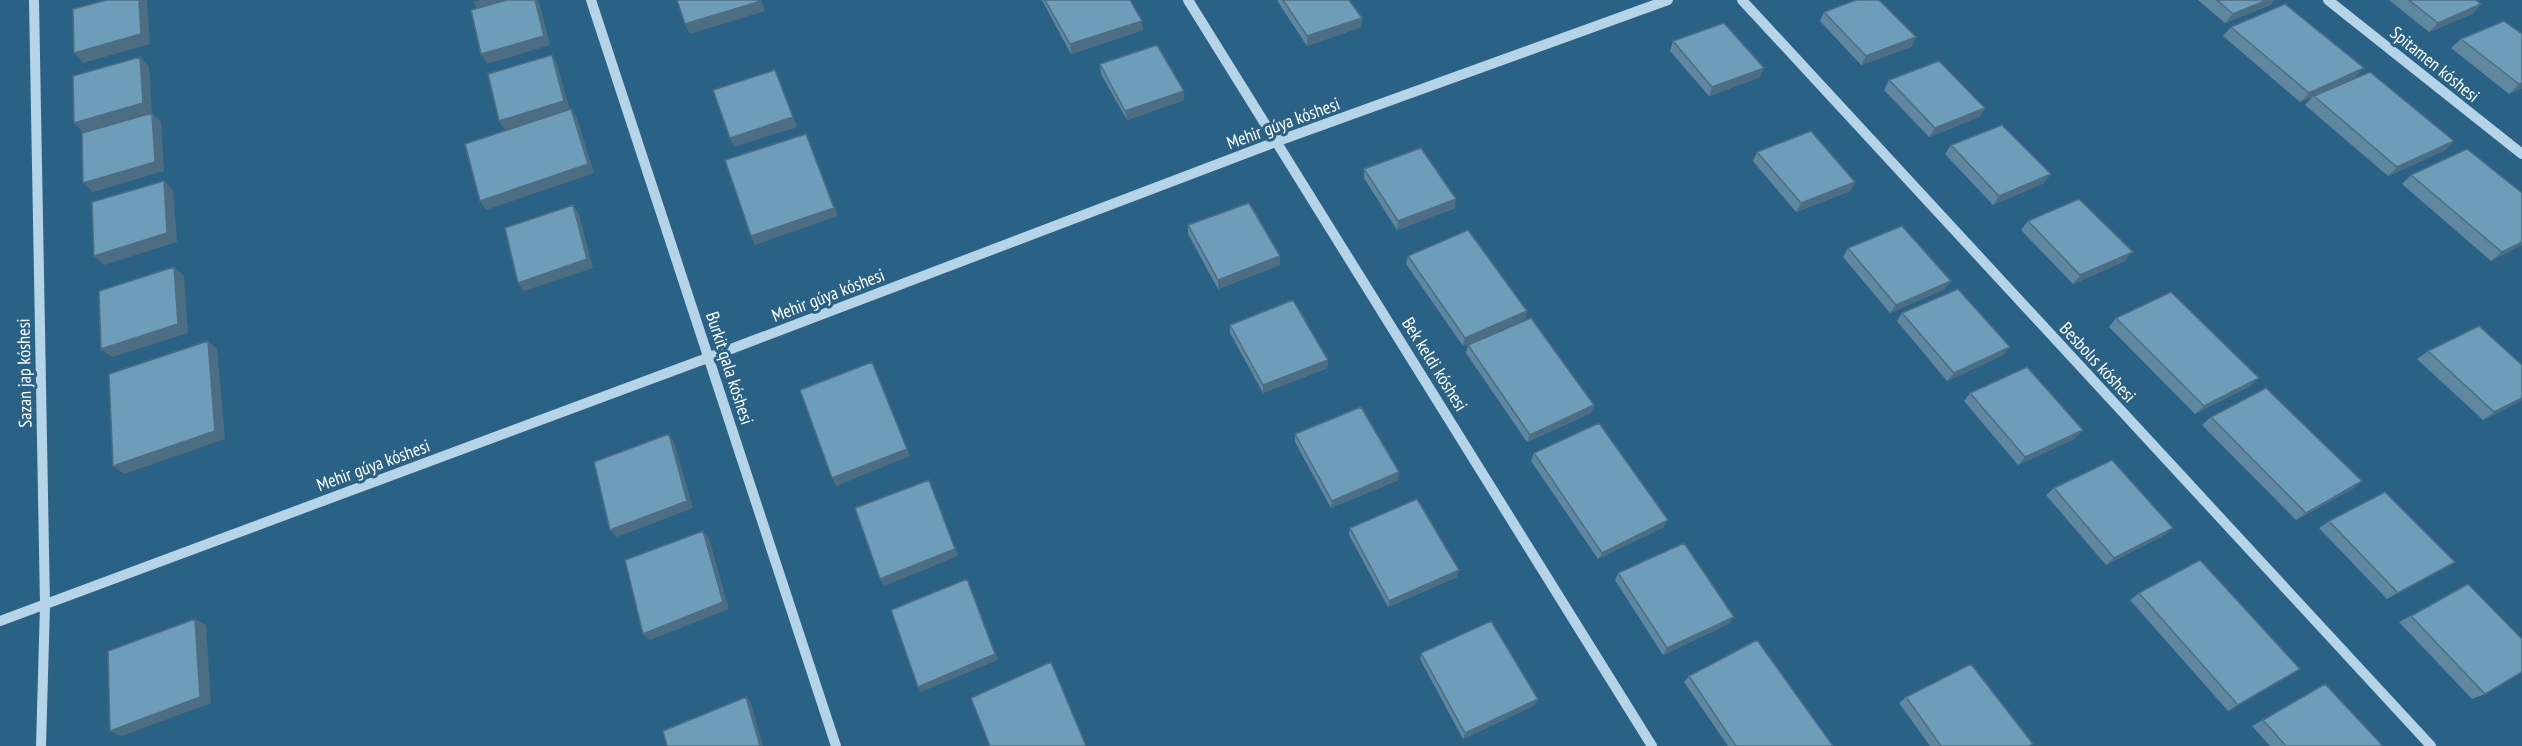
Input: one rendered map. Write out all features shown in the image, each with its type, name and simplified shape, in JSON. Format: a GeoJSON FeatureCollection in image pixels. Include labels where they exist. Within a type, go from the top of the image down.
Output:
{"type":"FeatureCollection","features":[{"type":"Feature","properties":{"kind":"street","name":"Sazan jap kóshesi"},"geometry":{"type":"LineString","coordinates":[[34,0],[45,605],[41,746]]}},
{"type":"Feature","properties":{"kind":"street","name":"Burkit qala kóshesi"},"geometry":{"type":"LineString","coordinates":[[591,0],[836,746]]}},
{"type":"Feature","properties":{"kind":"street","name":"Bek keldi kóshesi"},"geometry":{"type":"LineString","coordinates":[[1188,0],[1278,141],[1652,746]]}},
{"type":"Feature","properties":{"kind":"street","name":"Mehir gúyа kóshesi"},"geometry":{"type":"LineString","coordinates":[[0,621],[710,357],[1278,141],[1668,0]]}},
{"type":"Feature","properties":{"kind":"street","name":"Besbolıs kóshesi"},"geometry":{"type":"LineString","coordinates":[[1742,0],[2431,746]]}},
{"type":"Feature","properties":{"kind":"street","name":"Spitamen kóshesi"},"geometry":{"type":"LineString","coordinates":[[2328,0],[2522,154]]}},
{"type":"Feature","properties":{"kind":"building"},"geometry":{"type":"Polygon","coordinates":[[[107,0],[139,0],[141,34],[74,53],[73,9],[107,0]]]}},
{"type":"Feature","properties":{"kind":"building"},"geometry":{"type":"Polygon","coordinates":[[[507,0],[535,0],[544,36],[481,54],[471,10],[507,0]]]}},
{"type":"Feature","properties":{"kind":"building"},"geometry":{"type":"Polygon","coordinates":[[[677,0],[761,0],[761,1],[685,24],[677,0]]]}},
{"type":"Feature","properties":{"kind":"building"},"geometry":{"type":"Polygon","coordinates":[[[1045,0],[1130,0],[1142,21],[1070,44],[1045,0]]]}},
{"type":"Feature","properties":{"kind":"building"},"geometry":{"type":"Polygon","coordinates":[[[1283,0],[1349,0],[1362,18],[1307,36],[1283,0]]]}},
{"type":"Feature","properties":{"kind":"building"},"geometry":{"type":"Polygon","coordinates":[[[1856,0],[1879,0],[1916,37],[1866,56],[1824,12],[1856,0]]]}},
{"type":"Feature","properties":{"kind":"building"},"geometry":{"type":"Polygon","coordinates":[[[2217,0],[2267,0],[2233,14],[2217,0]]]}},
{"type":"Feature","properties":{"kind":"building"},"geometry":{"type":"Polygon","coordinates":[[[2409,0],[2476,0],[2481,4],[2438,23],[2409,0]]]}},
{"type":"Feature","properties":{"kind":"building"},"geometry":{"type":"Polygon","coordinates":[[[2285,4],[2364,68],[2309,93],[2231,27],[2285,4]]]}},
{"type":"Feature","properties":{"kind":"building"},"geometry":{"type":"Polygon","coordinates":[[[2504,21],[2522,34],[2522,83],[2519,84],[2461,39],[2504,21]]]}},
{"type":"Feature","properties":{"kind":"building"},"geometry":{"type":"Polygon","coordinates":[[[1724,23],[1764,68],[1712,87],[1673,41],[1724,23]]]}},
{"type":"Feature","properties":{"kind":"building"},"geometry":{"type":"Polygon","coordinates":[[[1157,45],[1184,91],[1125,111],[1100,64],[1157,45]]]}},
{"type":"Feature","properties":{"kind":"building"},"geometry":{"type":"Polygon","coordinates":[[[552,55],[564,101],[499,121],[488,74],[552,55]]]}},
{"type":"Feature","properties":{"kind":"building"},"geometry":{"type":"Polygon","coordinates":[[[140,57],[143,103],[74,123],[73,76],[140,57]]]}},
{"type":"Feature","properties":{"kind":"building"},"geometry":{"type":"Polygon","coordinates":[[[1939,61],[1985,108],[1935,128],[1889,80],[1939,61]]]}},
{"type":"Feature","properties":{"kind":"building"},"geometry":{"type":"Polygon","coordinates":[[[775,70],[793,117],[730,138],[713,90],[775,70]]]}},
{"type":"Feature","properties":{"kind":"building"},"geometry":{"type":"Polygon","coordinates":[[[2370,72],[2454,141],[2397,167],[2314,96],[2370,72]]]}},
{"type":"Feature","properties":{"kind":"building"},"geometry":{"type":"Polygon","coordinates":[[[571,109],[588,164],[480,201],[465,144],[571,109]]]}},
{"type":"Feature","properties":{"kind":"building"},"geometry":{"type":"Polygon","coordinates":[[[152,113],[155,162],[83,183],[82,133],[152,113]]]}},
{"type":"Feature","properties":{"kind":"building"},"geometry":{"type":"Polygon","coordinates":[[[2002,125],[2051,174],[1999,196],[1951,145],[2002,125]]]}},
{"type":"Feature","properties":{"kind":"building"},"geometry":{"type":"Polygon","coordinates":[[[1811,131],[1855,182],[1801,203],[1757,152],[1811,131]]]}},
{"type":"Feature","properties":{"kind":"building"},"geometry":{"type":"Polygon","coordinates":[[[806,134],[834,208],[751,236],[725,160],[806,134]]]}},
{"type":"Feature","properties":{"kind":"building"},"geometry":{"type":"Polygon","coordinates":[[[1421,148],[1456,199],[1398,221],[1364,169],[1421,148]]]}},
{"type":"Feature","properties":{"kind":"building"},"geometry":{"type":"Polygon","coordinates":[[[2467,149],[2522,193],[2522,242],[2502,252],[2411,175],[2467,149]]]}},
{"type":"Feature","properties":{"kind":"building"},"geometry":{"type":"Polygon","coordinates":[[[164,181],[167,233],[94,256],[92,202],[164,181]]]}},
{"type":"Feature","properties":{"kind":"building"},"geometry":{"type":"Polygon","coordinates":[[[2079,199],[2133,252],[2080,275],[2028,221],[2079,199]]]}},
{"type":"Feature","properties":{"kind":"building"},"geometry":{"type":"Polygon","coordinates":[[[1249,203],[1280,256],[1218,280],[1188,225],[1249,203]]]}},
{"type":"Feature","properties":{"kind":"building"},"geometry":{"type":"Polygon","coordinates":[[[573,205],[587,259],[518,283],[505,228],[573,205]]]}},
{"type":"Feature","properties":{"kind":"building"},"geometry":{"type":"Polygon","coordinates":[[[1902,226],[1951,281],[1896,305],[1848,248],[1902,226]]]}},
{"type":"Feature","properties":{"kind":"building"},"geometry":{"type":"Polygon","coordinates":[[[1468,230],[1527,311],[1465,338],[1408,256],[1468,230]]]}},
{"type":"Feature","properties":{"kind":"building"},"geometry":{"type":"Polygon","coordinates":[[[174,267],[178,324],[101,349],[99,291],[174,267]]]}},
{"type":"Feature","properties":{"kind":"building"},"geometry":{"type":"Polygon","coordinates":[[[1958,289],[2010,347],[1954,373],[1902,313],[1958,289]]]}},
{"type":"Feature","properties":{"kind":"building"},"geometry":{"type":"Polygon","coordinates":[[[2171,292],[2259,378],[2204,406],[2116,318],[2171,292]]]}},
{"type":"Feature","properties":{"kind":"building"},"geometry":{"type":"Polygon","coordinates":[[[1293,300],[1328,360],[1263,385],[1230,325],[1293,300]]]}},
{"type":"Feature","properties":{"kind":"building"},"geometry":{"type":"Polygon","coordinates":[[[1531,318],[1594,405],[1530,435],[1468,345],[1531,318]]]}},
{"type":"Feature","properties":{"kind":"building"},"geometry":{"type":"Polygon","coordinates":[[[2479,326],[2522,365],[2522,398],[2494,412],[2428,351],[2479,326]]]}},
{"type":"Feature","properties":{"kind":"building"},"geometry":{"type":"Polygon","coordinates":[[[208,341],[215,431],[113,466],[109,374],[208,341]]]}},
{"type":"Feature","properties":{"kind":"building"},"geometry":{"type":"Polygon","coordinates":[[[872,362],[907,449],[832,478],[800,390],[872,362]]]}},
{"type":"Feature","properties":{"kind":"building"},"geometry":{"type":"Polygon","coordinates":[[[2027,367],[2083,430],[2025,457],[1970,393],[2027,367]]]}},
{"type":"Feature","properties":{"kind":"building"},"geometry":{"type":"Polygon","coordinates":[[[2266,388],[2362,481],[2306,513],[2211,417],[2266,388]]]}},
{"type":"Feature","properties":{"kind":"building"},"geometry":{"type":"Polygon","coordinates":[[[1361,407],[1399,472],[1332,501],[1295,434],[1361,407]]]}},
{"type":"Feature","properties":{"kind":"building"},"geometry":{"type":"Polygon","coordinates":[[[1599,423],[1668,520],[1602,553],[1534,453],[1599,423]]]}},
{"type":"Feature","properties":{"kind":"building"},"geometry":{"type":"Polygon","coordinates":[[[669,434],[687,501],[610,530],[594,462],[669,434]]]}},
{"type":"Feature","properties":{"kind":"building"},"geometry":{"type":"Polygon","coordinates":[[[2112,460],[2173,528],[2114,558],[2054,488],[2112,460]]]}},
{"type":"Feature","properties":{"kind":"building"},"geometry":{"type":"Polygon","coordinates":[[[929,480],[955,549],[880,579],[855,508],[929,480]]]}},
{"type":"Feature","properties":{"kind":"building"},"geometry":{"type":"Polygon","coordinates":[[[2385,492],[2455,562],[2398,593],[2329,521],[2385,492]]]}},
{"type":"Feature","properties":{"kind":"building"},"geometry":{"type":"Polygon","coordinates":[[[1417,499],[1459,570],[1389,601],[1350,528],[1417,499]]]}},
{"type":"Feature","properties":{"kind":"building"},"geometry":{"type":"Polygon","coordinates":[[[703,531],[723,602],[643,634],[625,560],[703,531]]]}},
{"type":"Feature","properties":{"kind":"building"},"geometry":{"type":"Polygon","coordinates":[[[1684,543],[1734,617],[1667,648],[1618,573],[1684,543]]]}},
{"type":"Feature","properties":{"kind":"building"},"geometry":{"type":"Polygon","coordinates":[[[2200,560],[2300,669],[2238,705],[2139,593],[2200,560]]]}},
{"type":"Feature","properties":{"kind":"building"},"geometry":{"type":"Polygon","coordinates":[[[967,579],[995,654],[918,687],[891,610],[967,579]]]}},
{"type":"Feature","properties":{"kind":"building"},"geometry":{"type":"Polygon","coordinates":[[[2468,584],[2522,639],[2522,672],[2485,694],[2411,616],[2468,584]]]}},
{"type":"Feature","properties":{"kind":"building"},"geometry":{"type":"Polygon","coordinates":[[[195,619],[200,697],[110,731],[108,651],[195,619]]]}},
{"type":"Feature","properties":{"kind":"building"},"geometry":{"type":"Polygon","coordinates":[[[1491,621],[1538,699],[1465,733],[1421,653],[1491,621]]]}},
{"type":"Feature","properties":{"kind":"building"},"geometry":{"type":"Polygon","coordinates":[[[1757,640],[1833,746],[1736,746],[1689,676],[1757,640]]]}},
{"type":"Feature","properties":{"kind":"building"},"geometry":{"type":"Polygon","coordinates":[[[1051,662],[1086,746],[990,746],[971,698],[1051,662]]]}},
{"type":"Feature","properties":{"kind":"building"},"geometry":{"type":"Polygon","coordinates":[[[1971,664],[2033,744],[2029,746],[1941,746],[1906,697],[1971,664]]]}},
{"type":"Feature","properties":{"kind":"building"},"geometry":{"type":"Polygon","coordinates":[[[2325,684],[2383,746],[2286,746],[2263,720],[2325,684]]]}},
{"type":"Feature","properties":{"kind":"building"},"geometry":{"type":"Polygon","coordinates":[[[746,697],[760,746],[667,746],[663,731],[746,697]]]}}]}
